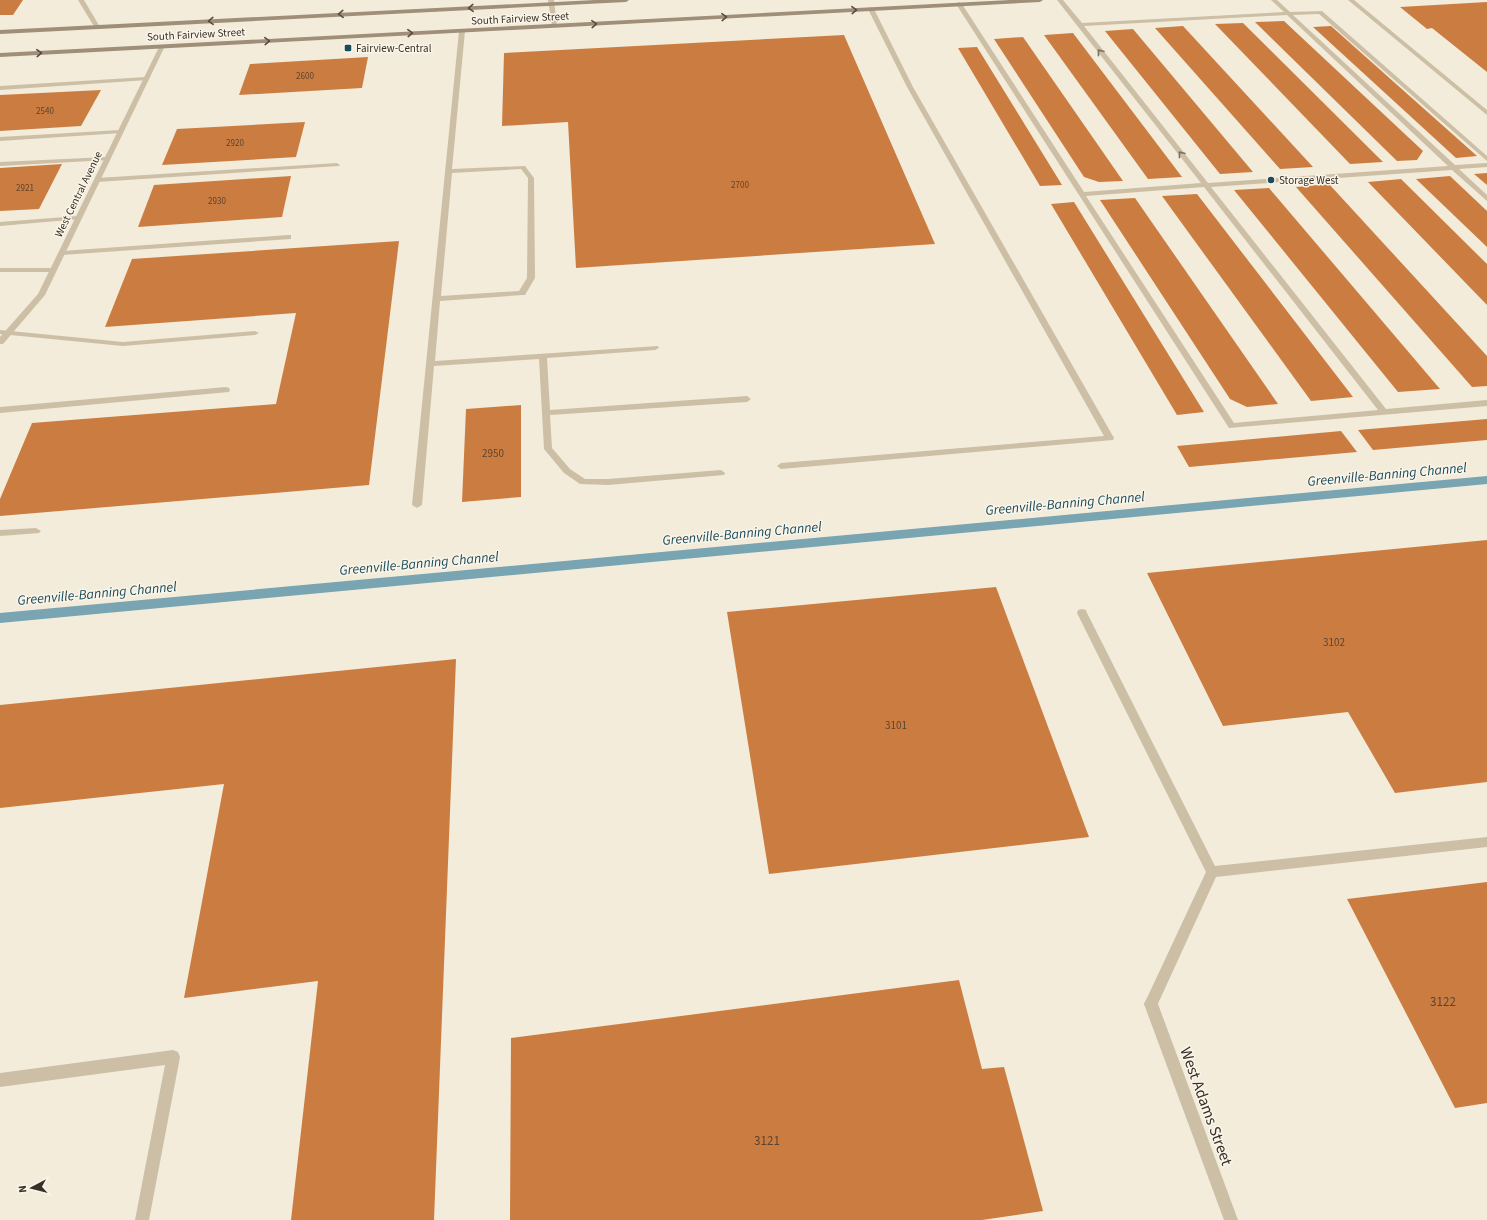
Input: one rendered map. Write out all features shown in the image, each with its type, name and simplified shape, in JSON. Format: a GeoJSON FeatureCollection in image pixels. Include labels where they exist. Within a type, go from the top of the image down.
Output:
{"type":"FeatureCollection","features":[{"type":"Feature","properties":{"kind":"main road","name":"South Fairview Street"},"geometry":{"type":"LineString","coordinates":[[0,32],[551,2],[626,0]]}},
{"type":"Feature","properties":{"kind":"main road","name":"South Fairview Street"},"geometry":{"type":"LineString","coordinates":[[0,55],[1040,0]]}},
{"type":"Feature","properties":{"kind":"street"},"geometry":{"type":"LineString","coordinates":[[81,0],[97,27]]}},
{"type":"Feature","properties":{"kind":"street"},"geometry":{"type":"LineString","coordinates":[[1060,0],[1384,412]]}},
{"type":"Feature","properties":{"kind":"street"},"geometry":{"type":"LineString","coordinates":[[1274,0],[1487,199]]}},
{"type":"Feature","properties":{"kind":"street"},"geometry":{"type":"LineString","coordinates":[[1351,0],[1487,113]]}},
{"type":"Feature","properties":{"kind":"street"},"geometry":{"type":"LineString","coordinates":[[551,2],[555,26]]}},
{"type":"Feature","properties":{"kind":"street"},"geometry":{"type":"LineString","coordinates":[[959,4],[1232,426],[1487,403]]}},
{"type":"Feature","properties":{"kind":"street"},"geometry":{"type":"LineString","coordinates":[[781,466],[1110,438],[910,87],[871,9]]}},
{"type":"Feature","properties":{"kind":"street"},"geometry":{"type":"LineString","coordinates":[[1080,25],[1320,12],[1487,159]]}},
{"type":"Feature","properties":{"kind":"street"},"geometry":{"type":"LineString","coordinates":[[418,505],[462,31]]}},
{"type":"Feature","properties":{"kind":"street","name":"West Central Avenue"},"geometry":{"type":"LineString","coordinates":[[0,342],[4,332],[41,294],[162,46]]}},
{"type":"Feature","properties":{"kind":"street"},"geometry":{"type":"LineString","coordinates":[[0,88],[146,79]]}},
{"type":"Feature","properties":{"kind":"street"},"geometry":{"type":"LineString","coordinates":[[0,139],[120,132]]}},
{"type":"Feature","properties":{"kind":"street"},"geometry":{"type":"LineString","coordinates":[[0,164],[107,159]]}},
{"type":"Feature","properties":{"kind":"street"},"geometry":{"type":"LineString","coordinates":[[97,180],[337,165]]}},
{"type":"Feature","properties":{"kind":"street"},"geometry":{"type":"LineString","coordinates":[[1082,194],[1487,165]]}},
{"type":"Feature","properties":{"kind":"street"},"geometry":{"type":"LineString","coordinates":[[437,299],[522,293],[531,278],[531,178],[523,167],[449,171]]}},
{"type":"Feature","properties":{"kind":"street"},"geometry":{"type":"LineString","coordinates":[[0,224],[78,218]]}},
{"type":"Feature","properties":{"kind":"street"},"geometry":{"type":"LineString","coordinates":[[62,253],[288,237]]}},
{"type":"Feature","properties":{"kind":"street"},"geometry":{"type":"LineString","coordinates":[[0,270],[53,270]]}},
{"type":"Feature","properties":{"kind":"street"},"geometry":{"type":"LineString","coordinates":[[4,332],[123,344],[255,333]]}},
{"type":"Feature","properties":{"kind":"street"},"geometry":{"type":"LineString","coordinates":[[430,364],[655,348]]}},
{"type":"Feature","properties":{"kind":"street"},"geometry":{"type":"LineString","coordinates":[[543,356],[548,448],[567,472],[583,482],[608,482],[721,473]]}},
{"type":"Feature","properties":{"kind":"street"},"geometry":{"type":"LineString","coordinates":[[0,410],[226,390]]}},
{"type":"Feature","properties":{"kind":"street"},"geometry":{"type":"LineString","coordinates":[[546,413],[747,399]]}},
{"type":"Feature","properties":{"kind":"street"},"geometry":{"type":"LineString","coordinates":[[0,534],[36,531]]}},
{"type":"Feature","properties":{"kind":"street"},"geometry":{"type":"LineString","coordinates":[[1082,613],[1212,872],[1487,842]]}},
{"type":"Feature","properties":{"kind":"street","name":"West Adams Street"},"geometry":{"type":"LineString","coordinates":[[1212,872],[1151,1004],[1231,1220]]}},
{"type":"Feature","properties":{"kind":"street"},"geometry":{"type":"LineString","coordinates":[[0,1080],[173,1057],[142,1220]]}},
{"type":"Feature","properties":{"kind":"building"},"geometry":{"type":"Polygon","coordinates":[[[0,0],[23,0],[13,15],[0,15],[0,0]]]}},
{"type":"Feature","properties":{"kind":"building"},"geometry":{"type":"Polygon","coordinates":[[[1487,2],[1487,72],[1432,28],[1427,29],[1400,7],[1487,2]]]}},
{"type":"Feature","properties":{"kind":"building"},"geometry":{"type":"Polygon","coordinates":[[[1284,21],[1423,151],[1417,160],[1397,161],[1255,22],[1284,21]]]}},
{"type":"Feature","properties":{"kind":"building"},"geometry":{"type":"Polygon","coordinates":[[[1243,23],[1383,162],[1350,164],[1215,24],[1243,23]]]}},
{"type":"Feature","properties":{"kind":"building"},"geometry":{"type":"Polygon","coordinates":[[[1183,26],[1313,167],[1280,169],[1155,28],[1183,26]]]}},
{"type":"Feature","properties":{"kind":"building"},"geometry":{"type":"Polygon","coordinates":[[[1331,26],[1477,156],[1456,158],[1313,27],[1331,26]]]}},
{"type":"Feature","properties":{"kind":"building"},"geometry":{"type":"Polygon","coordinates":[[[1133,29],[1253,172],[1220,174],[1105,31],[1133,29]]]}},
{"type":"Feature","properties":{"kind":"building"},"geometry":{"type":"Polygon","coordinates":[[[1073,33],[1182,177],[1148,179],[1044,35],[1073,33]]]}},
{"type":"Feature","properties":{"kind":"building"},"geometry":{"type":"Polygon","coordinates":[[[844,35],[935,244],[576,268],[568,122],[502,126],[504,53],[844,35]]]}},
{"type":"Feature","properties":{"kind":"building"},"geometry":{"type":"Polygon","coordinates":[[[1023,37],[1123,181],[1099,182],[1084,177],[994,39],[1023,37]]]}},
{"type":"Feature","properties":{"kind":"building"},"geometry":{"type":"Polygon","coordinates":[[[977,47],[1062,185],[1040,186],[958,48],[977,47]]]}},
{"type":"Feature","properties":{"kind":"building"},"geometry":{"type":"Polygon","coordinates":[[[368,57],[362,88],[239,95],[250,64],[368,57]]]}},
{"type":"Feature","properties":{"kind":"building"},"geometry":{"type":"Polygon","coordinates":[[[101,90],[81,126],[0,131],[0,95],[101,90]]]}},
{"type":"Feature","properties":{"kind":"building"},"geometry":{"type":"Polygon","coordinates":[[[305,122],[296,157],[162,165],[177,129],[305,122]]]}},
{"type":"Feature","properties":{"kind":"building"},"geometry":{"type":"Polygon","coordinates":[[[62,164],[39,209],[0,211],[0,168],[62,164]]]}},
{"type":"Feature","properties":{"kind":"building"},"geometry":{"type":"Polygon","coordinates":[[[1487,173],[1487,185],[1474,174],[1487,173]]]}},
{"type":"Feature","properties":{"kind":"building"},"geometry":{"type":"Polygon","coordinates":[[[291,176],[282,217],[138,227],[154,185],[291,176]]]}},
{"type":"Feature","properties":{"kind":"building"},"geometry":{"type":"Polygon","coordinates":[[[1450,176],[1487,211],[1487,247],[1416,179],[1450,176]]]}},
{"type":"Feature","properties":{"kind":"building"},"geometry":{"type":"Polygon","coordinates":[[[1401,179],[1487,264],[1487,305],[1368,182],[1401,179]]]}},
{"type":"Feature","properties":{"kind":"building"},"geometry":{"type":"Polygon","coordinates":[[[1329,184],[1487,356],[1487,386],[1472,387],[1296,187],[1329,184]]]}},
{"type":"Feature","properties":{"kind":"building"},"geometry":{"type":"Polygon","coordinates":[[[1269,188],[1440,389],[1398,392],[1234,190],[1269,188]]]}},
{"type":"Feature","properties":{"kind":"building"},"geometry":{"type":"Polygon","coordinates":[[[1197,194],[1353,397],[1311,401],[1162,196],[1197,194]]]}},
{"type":"Feature","properties":{"kind":"building"},"geometry":{"type":"Polygon","coordinates":[[[1135,198],[1278,404],[1247,407],[1230,399],[1100,200],[1135,198]]]}},
{"type":"Feature","properties":{"kind":"building"},"geometry":{"type":"Polygon","coordinates":[[[1074,202],[1204,412],[1177,415],[1051,204],[1074,202]]]}},
{"type":"Feature","properties":{"kind":"building"},"geometry":{"type":"Polygon","coordinates":[[[399,241],[369,485],[0,516],[0,499],[32,423],[276,404],[296,313],[105,327],[132,259],[399,241]]]}},
{"type":"Feature","properties":{"kind":"building"},"geometry":{"type":"Polygon","coordinates":[[[521,405],[521,497],[462,502],[466,409],[521,405]]]}},
{"type":"Feature","properties":{"kind":"building"},"geometry":{"type":"Polygon","coordinates":[[[1487,419],[1487,440],[1373,450],[1358,430],[1487,419]]]}},
{"type":"Feature","properties":{"kind":"building"},"geometry":{"type":"Polygon","coordinates":[[[1341,431],[1357,452],[1189,467],[1177,446],[1341,431]]]}},
{"type":"Feature","properties":{"kind":"building"},"geometry":{"type":"Polygon","coordinates":[[[1487,540],[1487,782],[1395,793],[1348,712],[1223,726],[1147,573],[1487,540]]]}},
{"type":"Feature","properties":{"kind":"building"},"geometry":{"type":"Polygon","coordinates":[[[996,587],[1089,837],[769,874],[727,612],[996,587]]]}},
{"type":"Feature","properties":{"kind":"building"},"geometry":{"type":"Polygon","coordinates":[[[456,659],[434,1220],[291,1220],[318,981],[184,998],[224,784],[0,808],[0,705],[456,659]]]}},
{"type":"Feature","properties":{"kind":"building"},"geometry":{"type":"Polygon","coordinates":[[[1487,882],[1487,1103],[1455,1108],[1347,899],[1487,882]]]}},
{"type":"Feature","properties":{"kind":"building"},"geometry":{"type":"Polygon","coordinates":[[[959,980],[982,1069],[1004,1067],[1043,1211],[982,1220],[510,1220],[511,1038],[959,980]]]}},
{"type":"Feature","properties":{"kind":"waterway","name":"Greenville-Banning Channel"},"geometry":{"type":"LineString","coordinates":[[0,618],[1487,480]]}},
{"type":"Feature","properties":{"kind":"place","name":"Fairview-Central"},"geometry":{"type":"Point","coordinates":[348,48]}},
{"type":"Feature","properties":{"kind":"place","name":"Storage West"},"geometry":{"type":"Point","coordinates":[1271,180]}}]}
